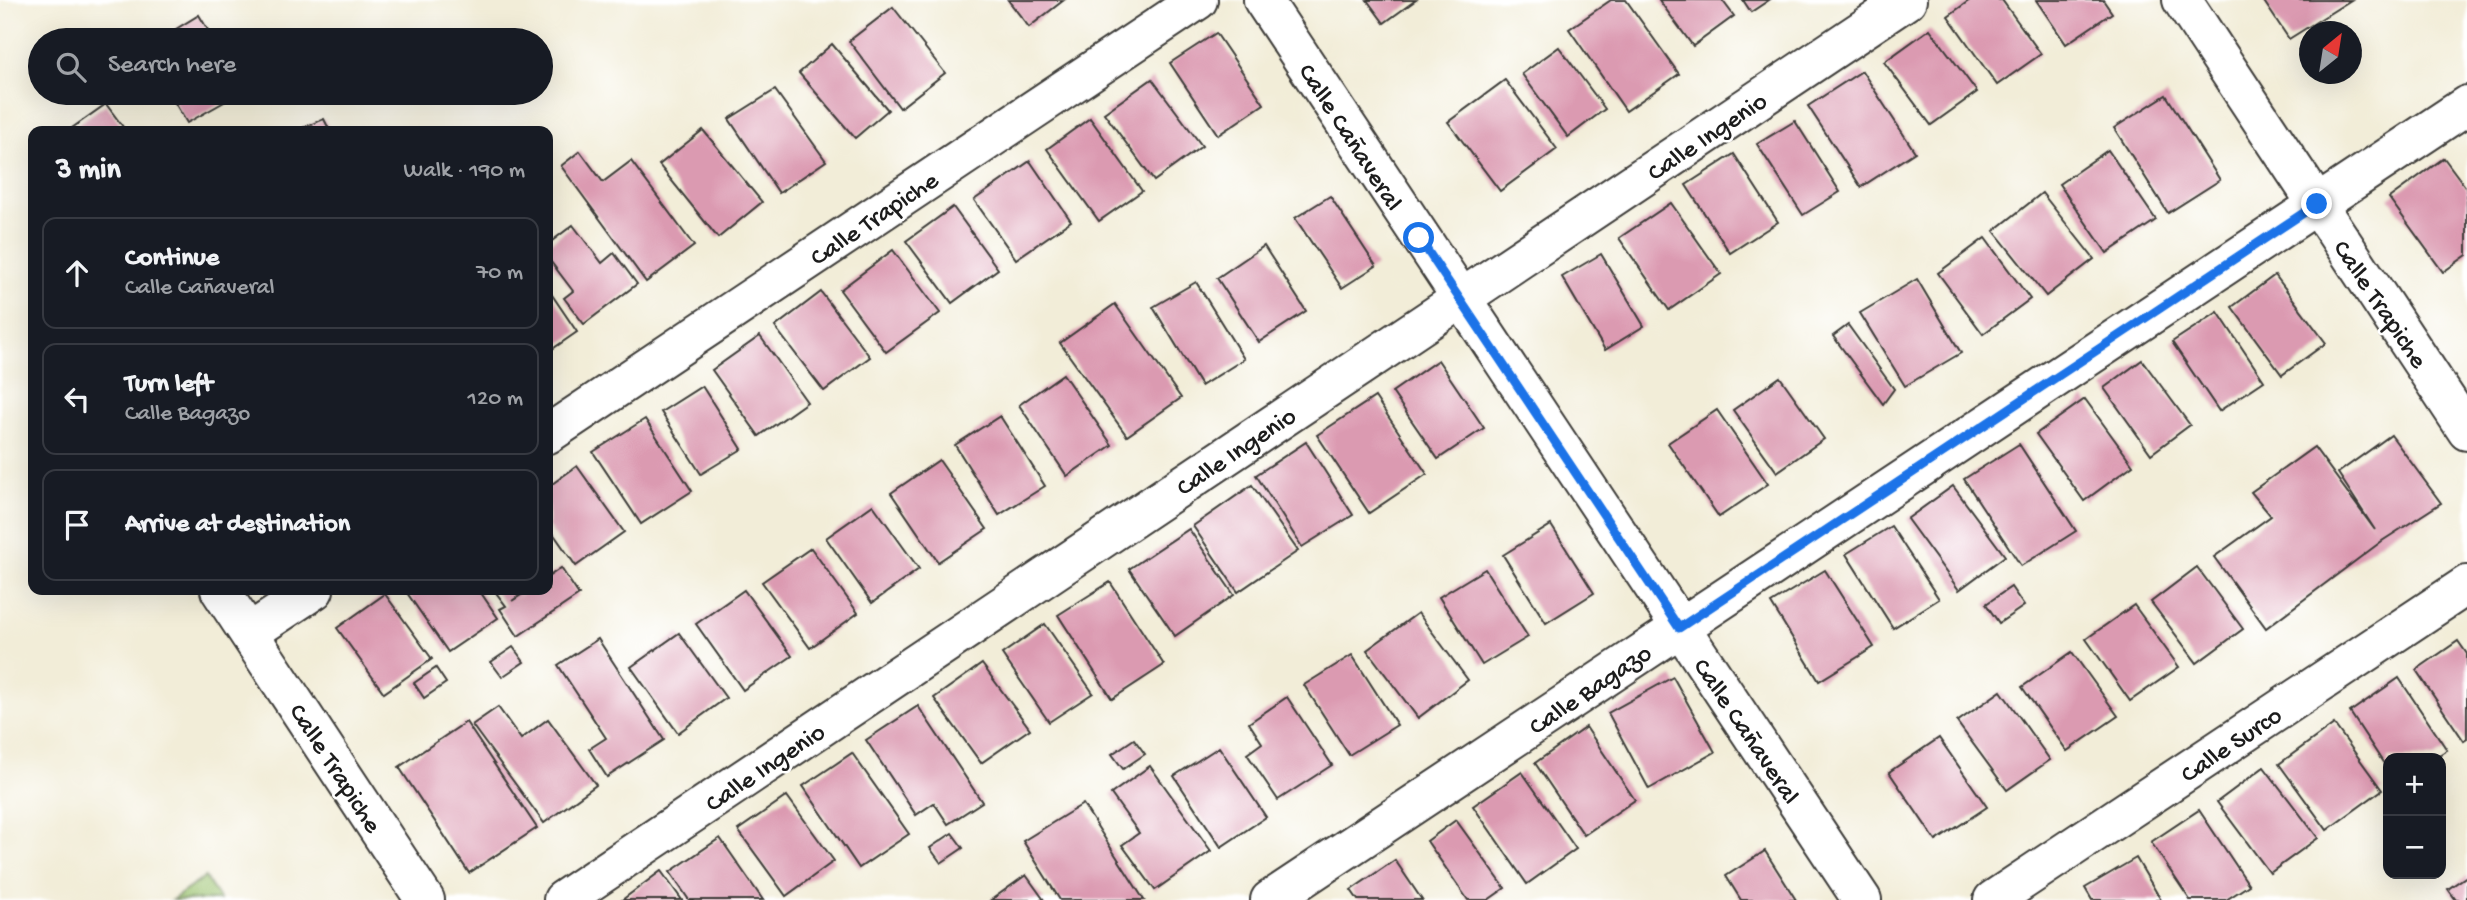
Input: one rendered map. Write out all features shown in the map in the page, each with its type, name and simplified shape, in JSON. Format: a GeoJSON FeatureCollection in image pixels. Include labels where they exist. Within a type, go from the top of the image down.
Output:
{"type":"FeatureCollection","features":[{"type":"Feature","properties":{"kind":"street","name":"Calle Trapiche"},"geometry":{"type":"LineString","coordinates":[[553,431],[1198,0]]}},
{"type":"Feature","properties":{"kind":"street","name":"Calle Cañaveral"},"geometry":{"type":"LineString","coordinates":[[1263,0],[1862,900]]}},
{"type":"Feature","properties":{"kind":"street","name":"Calle Ingenio"},"geometry":{"type":"LineString","coordinates":[[563,900],[1907,0]]}},
{"type":"Feature","properties":{"kind":"street","name":"Calle Trapiche"},"geometry":{"type":"LineString","coordinates":[[2182,0],[2467,430]]}},
{"type":"Feature","properties":{"kind":"street","name":"Calle Bagazo"},"geometry":{"type":"LineString","coordinates":[[1270,900],[2467,105]]}},
{"type":"Feature","properties":{"kind":"street","name":"Calle Surco"},"geometry":{"type":"LineString","coordinates":[[1993,900],[2467,586]]}},
{"type":"Feature","properties":{"kind":"street","name":"Calle Trapiche"},"geometry":{"type":"LineString","coordinates":[[223,595],[425,900]]}},
{"type":"Feature","properties":{"kind":"street"},"geometry":{"type":"LineString","coordinates":[[249,633],[306,595]]}},
{"type":"Feature","properties":{"kind":"green space"},"geometry":{"type":"Polygon","coordinates":[[[205,877],[220,900],[172,900],[205,877]]]}},
{"type":"Feature","properties":{"kind":"building"},"geometry":{"type":"Polygon","coordinates":[[[1008,0],[1064,0],[1029,27],[1008,0]]]}},
{"type":"Feature","properties":{"kind":"building"},"geometry":{"type":"Polygon","coordinates":[[[1367,0],[1416,0],[1384,23],[1367,0]]]}},
{"type":"Feature","properties":{"kind":"building"},"geometry":{"type":"Polygon","coordinates":[[[1611,0],[1626,0],[1679,74],[1626,111],[1569,29],[1611,0]]]}},
{"type":"Feature","properties":{"kind":"building"},"geometry":{"type":"Polygon","coordinates":[[[1659,0],[1722,0],[1734,16],[1693,46],[1659,0]]]}},
{"type":"Feature","properties":{"kind":"building"},"geometry":{"type":"Polygon","coordinates":[[[1743,0],[1769,0],[1751,12],[1743,0]]]}},
{"type":"Feature","properties":{"kind":"building"},"geometry":{"type":"Polygon","coordinates":[[[1970,0],[2002,0],[2041,54],[1997,85],[1948,16],[1970,0]]]}},
{"type":"Feature","properties":{"kind":"building"},"geometry":{"type":"Polygon","coordinates":[[[2036,0],[2103,0],[2112,13],[2066,44],[2036,0]]]}},
{"type":"Feature","properties":{"kind":"building"},"geometry":{"type":"Polygon","coordinates":[[[2263,0],[2351,0],[2318,21],[2299,21],[2299,33],[2289,39],[2263,0]]]}},
{"type":"Feature","properties":{"kind":"building"},"geometry":{"type":"Polygon","coordinates":[[[893,7],[945,73],[900,108],[849,41],[893,7]]]}},
{"type":"Feature","properties":{"kind":"building"},"geometry":{"type":"Polygon","coordinates":[[[199,15],[207,28],[178,28],[199,15]]]}},
{"type":"Feature","properties":{"kind":"building"},"geometry":{"type":"Polygon","coordinates":[[[1930,29],[1977,92],[1931,125],[1884,62],[1930,29]]]}},
{"type":"Feature","properties":{"kind":"building"},"geometry":{"type":"Polygon","coordinates":[[[1216,33],[1264,104],[1218,135],[1170,63],[1216,33]]]}},
{"type":"Feature","properties":{"kind":"building"},"geometry":{"type":"Polygon","coordinates":[[[832,44],[888,110],[855,138],[799,73],[832,44]]]}},
{"type":"Feature","properties":{"kind":"building"},"geometry":{"type":"Polygon","coordinates":[[[1559,47],[1605,109],[1568,137],[1522,74],[1559,47]]]}},
{"type":"Feature","properties":{"kind":"building"},"geometry":{"type":"Polygon","coordinates":[[[1862,71],[1915,152],[1861,187],[1808,106],[1862,71]]]}},
{"type":"Feature","properties":{"kind":"building"},"geometry":{"type":"Polygon","coordinates":[[[1152,79],[1202,146],[1154,181],[1104,113],[1152,79]]]}},
{"type":"Feature","properties":{"kind":"building"},"geometry":{"type":"Polygon","coordinates":[[[1505,80],[1557,149],[1500,191],[1448,122],[1505,80]]]}},
{"type":"Feature","properties":{"kind":"building"},"geometry":{"type":"Polygon","coordinates":[[[775,90],[826,161],[779,193],[729,119],[775,90]]]}},
{"type":"Feature","properties":{"kind":"building"},"geometry":{"type":"Polygon","coordinates":[[[2166,95],[2220,180],[2168,213],[2114,128],[2166,95]]]}},
{"type":"Feature","properties":{"kind":"building"},"geometry":{"type":"Polygon","coordinates":[[[107,105],[122,126],[75,126],[107,105]]]}},
{"type":"Feature","properties":{"kind":"building"},"geometry":{"type":"Polygon","coordinates":[[[176,105],[219,105],[187,123],[176,105]]]}},
{"type":"Feature","properties":{"kind":"building"},"geometry":{"type":"Polygon","coordinates":[[[1090,118],[1142,191],[1099,221],[1047,149],[1090,118]]]}},
{"type":"Feature","properties":{"kind":"building"},"geometry":{"type":"Polygon","coordinates":[[[324,119],[328,126],[307,126],[324,119]]]}},
{"type":"Feature","properties":{"kind":"building"},"geometry":{"type":"Polygon","coordinates":[[[1795,121],[1840,192],[1803,215],[1757,144],[1795,121]]]}},
{"type":"Feature","properties":{"kind":"building"},"geometry":{"type":"Polygon","coordinates":[[[703,130],[762,202],[718,238],[659,165],[703,130]]]}},
{"type":"Feature","properties":{"kind":"building"},"geometry":{"type":"Polygon","coordinates":[[[2108,150],[2156,220],[2107,253],[2059,184],[2108,150]]]}},
{"type":"Feature","properties":{"kind":"building"},"geometry":{"type":"Polygon","coordinates":[[[580,151],[603,182],[631,161],[694,246],[646,282],[561,166],[580,151]]]}},
{"type":"Feature","properties":{"kind":"building"},"geometry":{"type":"Polygon","coordinates":[[[1734,154],[1778,222],[1730,253],[1686,185],[1734,154]]]}},
{"type":"Feature","properties":{"kind":"building"},"geometry":{"type":"Polygon","coordinates":[[[2444,158],[2467,189],[2467,255],[2443,272],[2389,198],[2444,158]]]}},
{"type":"Feature","properties":{"kind":"building"},"geometry":{"type":"Polygon","coordinates":[[[1030,161],[1071,221],[1016,259],[974,200],[1030,161]]]}},
{"type":"Feature","properties":{"kind":"building"},"geometry":{"type":"Polygon","coordinates":[[[2042,193],[2094,259],[2046,296],[1994,231],[2042,193]]]}},
{"type":"Feature","properties":{"kind":"building"},"geometry":{"type":"Polygon","coordinates":[[[1330,196],[1376,266],[1342,288],[1295,218],[1330,196]]]}},
{"type":"Feature","properties":{"kind":"building"},"geometry":{"type":"Polygon","coordinates":[[[1671,203],[1721,274],[1669,310],[1619,238],[1671,203]]]}},
{"type":"Feature","properties":{"kind":"building"},"geometry":{"type":"Polygon","coordinates":[[[953,207],[998,269],[952,303],[906,241],[953,207]]]}},
{"type":"Feature","properties":{"kind":"building"},"geometry":{"type":"Polygon","coordinates":[[[573,225],[602,263],[614,253],[637,284],[584,324],[564,298],[573,291],[553,265],[553,240],[573,225]]]}},
{"type":"Feature","properties":{"kind":"building"},"geometry":{"type":"Polygon","coordinates":[[[1985,238],[2030,299],[1983,334],[1938,273],[1985,238]]]}},
{"type":"Feature","properties":{"kind":"building"},"geometry":{"type":"Polygon","coordinates":[[[1264,246],[1306,311],[1259,342],[1217,278],[1264,246]]]}},
{"type":"Feature","properties":{"kind":"building"},"geometry":{"type":"Polygon","coordinates":[[[893,250],[940,313],[886,352],[840,290],[893,250]]]}},
{"type":"Feature","properties":{"kind":"building"},"geometry":{"type":"Polygon","coordinates":[[[1601,254],[1644,326],[1605,350],[1562,277],[1601,254]]]}},
{"type":"Feature","properties":{"kind":"building"},"geometry":{"type":"Polygon","coordinates":[[[2275,275],[2326,343],[2282,375],[2232,307],[2275,275]]]}},
{"type":"Feature","properties":{"kind":"building"},"geometry":{"type":"Polygon","coordinates":[[[1917,279],[1961,353],[1905,386],[1860,313],[1917,279]]]}},
{"type":"Feature","properties":{"kind":"building"},"geometry":{"type":"Polygon","coordinates":[[[1196,282],[1244,359],[1201,386],[1153,307],[1196,282]]]}},
{"type":"Feature","properties":{"kind":"building"},"geometry":{"type":"Polygon","coordinates":[[[821,292],[870,357],[824,391],[775,327],[821,292]]]}},
{"type":"Feature","properties":{"kind":"building"},"geometry":{"type":"Polygon","coordinates":[[[553,296],[577,332],[553,349],[553,296]]]}},
{"type":"Feature","properties":{"kind":"building"},"geometry":{"type":"Polygon","coordinates":[[[1115,304],[1181,398],[1127,436],[1060,343],[1115,304]]]}},
{"type":"Feature","properties":{"kind":"building"},"geometry":{"type":"Polygon","coordinates":[[[2218,312],[2264,381],[2219,411],[2172,342],[2218,312]]]}},
{"type":"Feature","properties":{"kind":"building"},"geometry":{"type":"Polygon","coordinates":[[[1848,325],[1894,389],[1883,404],[1833,336],[1848,325]]]}},
{"type":"Feature","properties":{"kind":"building"},"geometry":{"type":"Polygon","coordinates":[[[760,336],[807,402],[759,436],[712,370],[760,336]]]}},
{"type":"Feature","properties":{"kind":"building"},"geometry":{"type":"Polygon","coordinates":[[[1438,360],[1484,428],[1438,459],[1392,392],[1438,360]]]}},
{"type":"Feature","properties":{"kind":"building"},"geometry":{"type":"Polygon","coordinates":[[[2142,360],[2190,425],[2151,454],[2104,388],[2142,360]]]}},
{"type":"Feature","properties":{"kind":"building"},"geometry":{"type":"Polygon","coordinates":[[[1063,374],[1112,445],[1067,476],[1019,405],[1063,374]]]}},
{"type":"Feature","properties":{"kind":"building"},"geometry":{"type":"Polygon","coordinates":[[[1780,377],[1824,439],[1777,472],[1733,410],[1780,377]]]}},
{"type":"Feature","properties":{"kind":"building"},"geometry":{"type":"Polygon","coordinates":[[[702,386],[742,449],[701,474],[661,412],[702,386]]]}},
{"type":"Feature","properties":{"kind":"building"},"geometry":{"type":"Polygon","coordinates":[[[1375,397],[1427,474],[1369,513],[1317,435],[1375,397]]]}},
{"type":"Feature","properties":{"kind":"building"},"geometry":{"type":"Polygon","coordinates":[[[2085,399],[2133,465],[2084,501],[2036,434],[2085,399]]]}},
{"type":"Feature","properties":{"kind":"building"},"geometry":{"type":"Polygon","coordinates":[[[1717,410],[1768,484],[1719,517],[1668,443],[1717,410]]]}},
{"type":"Feature","properties":{"kind":"building"},"geometry":{"type":"Polygon","coordinates":[[[1000,416],[1045,486],[999,515],[955,445],[1000,416]]]}},
{"type":"Feature","properties":{"kind":"building"},"geometry":{"type":"Polygon","coordinates":[[[645,419],[692,491],[641,524],[593,452],[645,419]]]}},
{"type":"Feature","properties":{"kind":"building"},"geometry":{"type":"Polygon","coordinates":[[[2391,435],[2441,503],[2382,541],[2266,628],[2214,557],[2271,516],[2251,492],[2314,447],[2375,530],[2338,473],[2391,435]]]}},
{"type":"Feature","properties":{"kind":"building"},"geometry":{"type":"Polygon","coordinates":[[[1306,442],[1353,515],[1302,547],[1256,475],[1306,442]]]}},
{"type":"Feature","properties":{"kind":"building"},"geometry":{"type":"Polygon","coordinates":[[[2019,444],[2076,531],[2021,566],[1964,479],[2019,444]]]}},
{"type":"Feature","properties":{"kind":"building"},"geometry":{"type":"Polygon","coordinates":[[[939,460],[987,529],[938,562],[891,493],[939,460]]]}},
{"type":"Feature","properties":{"kind":"building"},"geometry":{"type":"Polygon","coordinates":[[[577,466],[624,532],[576,566],[553,533],[553,483],[577,466]]]}},
{"type":"Feature","properties":{"kind":"building"},"geometry":{"type":"Polygon","coordinates":[[[1252,485],[1298,551],[1238,592],[1193,526],[1252,485]]]}},
{"type":"Feature","properties":{"kind":"building"},"geometry":{"type":"Polygon","coordinates":[[[1953,486],[2005,556],[1959,590],[1907,519],[1953,486]]]}},
{"type":"Feature","properties":{"kind":"building"},"geometry":{"type":"Polygon","coordinates":[[[873,505],[919,569],[872,603],[826,538],[873,505]]]}},
{"type":"Feature","properties":{"kind":"building"},"geometry":{"type":"Polygon","coordinates":[[[1551,525],[1594,593],[1546,623],[1503,555],[1551,525]]]}},
{"type":"Feature","properties":{"kind":"building"},"geometry":{"type":"Polygon","coordinates":[[[1891,526],[1939,599],[1893,628],[1846,554],[1891,526]]]}},
{"type":"Feature","properties":{"kind":"building"},"geometry":{"type":"Polygon","coordinates":[[[1189,529],[1234,595],[1175,636],[1129,569],[1189,529]]]}},
{"type":"Feature","properties":{"kind":"building"},"geometry":{"type":"Polygon","coordinates":[[[811,548],[858,613],[810,648],[762,582],[811,548]]]}},
{"type":"Feature","properties":{"kind":"building"},"geometry":{"type":"Polygon","coordinates":[[[2197,567],[2243,629],[2197,663],[2151,602],[2197,567]]]}},
{"type":"Feature","properties":{"kind":"building"},"geometry":{"type":"Polygon","coordinates":[[[561,568],[579,595],[518,636],[500,609],[506,606],[498,595],[520,595],[512,601],[521,595],[553,595],[553,574],[561,568]]]}},
{"type":"Feature","properties":{"kind":"building"},"geometry":{"type":"Polygon","coordinates":[[[1485,569],[1528,637],[1482,665],[1439,597],[1485,569]]]}},
{"type":"Feature","properties":{"kind":"building"},"geometry":{"type":"Polygon","coordinates":[[[1825,570],[1874,647],[1819,681],[1771,603],[1825,570]]]}},
{"type":"Feature","properties":{"kind":"building"},"geometry":{"type":"Polygon","coordinates":[[[1110,582],[1164,665],[1112,699],[1058,615],[1110,582]]]}},
{"type":"Feature","properties":{"kind":"building"},"geometry":{"type":"Polygon","coordinates":[[[2011,587],[2024,606],[1999,623],[1986,604],[2011,587]]]}},
{"type":"Feature","properties":{"kind":"building"},"geometry":{"type":"Polygon","coordinates":[[[744,590],[792,656],[743,690],[696,624],[744,590]]]}},
{"type":"Feature","properties":{"kind":"building"},"geometry":{"type":"Polygon","coordinates":[[[386,595],[432,659],[384,693],[337,628],[386,595]]]}},
{"type":"Feature","properties":{"kind":"building"},"geometry":{"type":"Polygon","coordinates":[[[408,595],[482,595],[498,618],[448,652],[408,595]]]}},
{"type":"Feature","properties":{"kind":"building"},"geometry":{"type":"Polygon","coordinates":[[[2134,605],[2179,667],[2130,701],[2086,639],[2134,605]]]}},
{"type":"Feature","properties":{"kind":"building"},"geometry":{"type":"Polygon","coordinates":[[[1418,613],[1468,680],[1418,718],[1367,650],[1418,613]]]}},
{"type":"Feature","properties":{"kind":"building"},"geometry":{"type":"Polygon","coordinates":[[[1045,624],[1093,693],[1049,722],[1002,654],[1045,624]]]}},
{"type":"Feature","properties":{"kind":"building"},"geometry":{"type":"Polygon","coordinates":[[[679,633],[726,698],[678,733],[631,667],[679,633]]]}},
{"type":"Feature","properties":{"kind":"building"},"geometry":{"type":"Polygon","coordinates":[[[598,639],[664,740],[607,777],[589,749],[606,738],[558,665],[598,639]]]}},
{"type":"Feature","properties":{"kind":"building"},"geometry":{"type":"Polygon","coordinates":[[[2458,641],[2467,654],[2467,739],[2464,741],[2416,670],[2458,641]]]}},
{"type":"Feature","properties":{"kind":"building"},"geometry":{"type":"Polygon","coordinates":[[[513,647],[524,662],[502,677],[491,662],[513,647]]]}},
{"type":"Feature","properties":{"kind":"building"},"geometry":{"type":"Polygon","coordinates":[[[2072,652],[2118,716],[2067,751],[2022,687],[2072,652]]]}},
{"type":"Feature","properties":{"kind":"building"},"geometry":{"type":"Polygon","coordinates":[[[1352,655],[1397,725],[1349,755],[1304,685],[1352,655]]]}},
{"type":"Feature","properties":{"kind":"building"},"geometry":{"type":"Polygon","coordinates":[[[982,664],[1030,729],[981,763],[934,698],[982,664]]]}},
{"type":"Feature","properties":{"kind":"building"},"geometry":{"type":"Polygon","coordinates":[[[436,668],[446,683],[424,698],[414,683],[436,668]]]}},
{"type":"Feature","properties":{"kind":"building"},"geometry":{"type":"Polygon","coordinates":[[[1673,677],[1715,752],[1649,789],[1608,713],[1673,677]]]}},
{"type":"Feature","properties":{"kind":"building"},"geometry":{"type":"Polygon","coordinates":[[[2399,678],[2447,750],[2442,753],[2383,753],[2383,762],[2350,712],[2399,678]]]}},
{"type":"Feature","properties":{"kind":"building"},"geometry":{"type":"Polygon","coordinates":[[[2001,691],[2050,760],[2007,790],[1957,722],[2001,691]]]}},
{"type":"Feature","properties":{"kind":"building"},"geometry":{"type":"Polygon","coordinates":[[[1287,697],[1332,765],[1278,800],[1247,754],[1262,743],[1249,723],[1287,697]]]}},
{"type":"Feature","properties":{"kind":"building"},"geometry":{"type":"Polygon","coordinates":[[[918,706],[982,802],[948,824],[934,803],[916,815],[866,740],[918,706]]]}},
{"type":"Feature","properties":{"kind":"building"},"geometry":{"type":"Polygon","coordinates":[[[498,707],[521,739],[548,719],[596,785],[544,823],[472,725],[498,707]]]}},
{"type":"Feature","properties":{"kind":"building"},"geometry":{"type":"Polygon","coordinates":[[[466,722],[537,828],[469,873],[399,767],[466,722]]]}},
{"type":"Feature","properties":{"kind":"building"},"geometry":{"type":"Polygon","coordinates":[[[2334,724],[2382,790],[2327,830],[2279,764],[2334,724]]]}},
{"type":"Feature","properties":{"kind":"building"},"geometry":{"type":"Polygon","coordinates":[[[1586,727],[1635,800],[1584,835],[1535,763],[1586,727]]]}},
{"type":"Feature","properties":{"kind":"building"},"geometry":{"type":"Polygon","coordinates":[[[1939,738],[1987,807],[1936,841],[1889,772],[1939,738]]]}},
{"type":"Feature","properties":{"kind":"building"},"geometry":{"type":"Polygon","coordinates":[[[1134,739],[1145,754],[1123,769],[1112,754],[1134,739]]]}},
{"type":"Feature","properties":{"kind":"building"},"geometry":{"type":"Polygon","coordinates":[[[1219,747],[1266,817],[1221,847],[1174,776],[1219,747]]]}},
{"type":"Feature","properties":{"kind":"building"},"geometry":{"type":"Polygon","coordinates":[[[852,753],[909,834],[859,868],[803,786],[852,753]]]}},
{"type":"Feature","properties":{"kind":"building"},"geometry":{"type":"Polygon","coordinates":[[[1150,766],[1211,851],[1155,890],[1122,845],[1139,833],[1111,794],[1150,766]]]}},
{"type":"Feature","properties":{"kind":"building"},"geometry":{"type":"Polygon","coordinates":[[[2264,767],[2318,838],[2270,873],[2217,802],[2264,767]]]}},
{"type":"Feature","properties":{"kind":"building"},"geometry":{"type":"Polygon","coordinates":[[[1522,772],[1576,849],[1527,884],[1473,806],[1522,772]]]}},
{"type":"Feature","properties":{"kind":"building"},"geometry":{"type":"Polygon","coordinates":[[[787,796],[834,861],[786,896],[738,830],[787,796]]]}},
{"type":"Feature","properties":{"kind":"building"},"geometry":{"type":"Polygon","coordinates":[[[1083,804],[1144,900],[1060,900],[1023,841],[1083,804]]]}},
{"type":"Feature","properties":{"kind":"building"},"geometry":{"type":"Polygon","coordinates":[[[2199,810],[2249,885],[2226,900],[2190,900],[2151,842],[2199,810]]]}},
{"type":"Feature","properties":{"kind":"building"},"geometry":{"type":"Polygon","coordinates":[[[1456,820],[1505,888],[1488,900],[1468,900],[1427,841],[1456,820]]]}},
{"type":"Feature","properties":{"kind":"building"},"geometry":{"type":"Polygon","coordinates":[[[952,833],[963,848],[941,863],[930,848],[952,833]]]}},
{"type":"Feature","properties":{"kind":"building"},"geometry":{"type":"Polygon","coordinates":[[[720,838],[763,900],[689,900],[670,872],[720,838]]]}},
{"type":"Feature","properties":{"kind":"building"},"geometry":{"type":"Polygon","coordinates":[[[1765,851],[1796,900],[1741,900],[1726,876],[1765,851]]]}},
{"type":"Feature","properties":{"kind":"building"},"geometry":{"type":"Polygon","coordinates":[[[2136,858],[2161,900],[2092,900],[2085,888],[2136,858]]]}},
{"type":"Feature","properties":{"kind":"building"},"geometry":{"type":"Polygon","coordinates":[[[1395,860],[1422,900],[1358,900],[1351,890],[1395,860]]]}},
{"type":"Feature","properties":{"kind":"building"},"geometry":{"type":"Polygon","coordinates":[[[661,871],[682,900],[622,900],[661,871]]]}},
{"type":"Feature","properties":{"kind":"building"},"geometry":{"type":"Polygon","coordinates":[[[1026,875],[1044,900],[991,900],[1026,875]]]}},
{"type":"Feature","properties":{"kind":"building"},"geometry":{"type":"Polygon","coordinates":[[[2467,876],[2467,900],[2456,900],[2448,889],[2467,876]]]}},
{"type":"Feature","properties":{"kind":"route"},"geometry":{"type":"LineString","coordinates":[[1419,238],[1679,628],[2317,204]]}}]}
